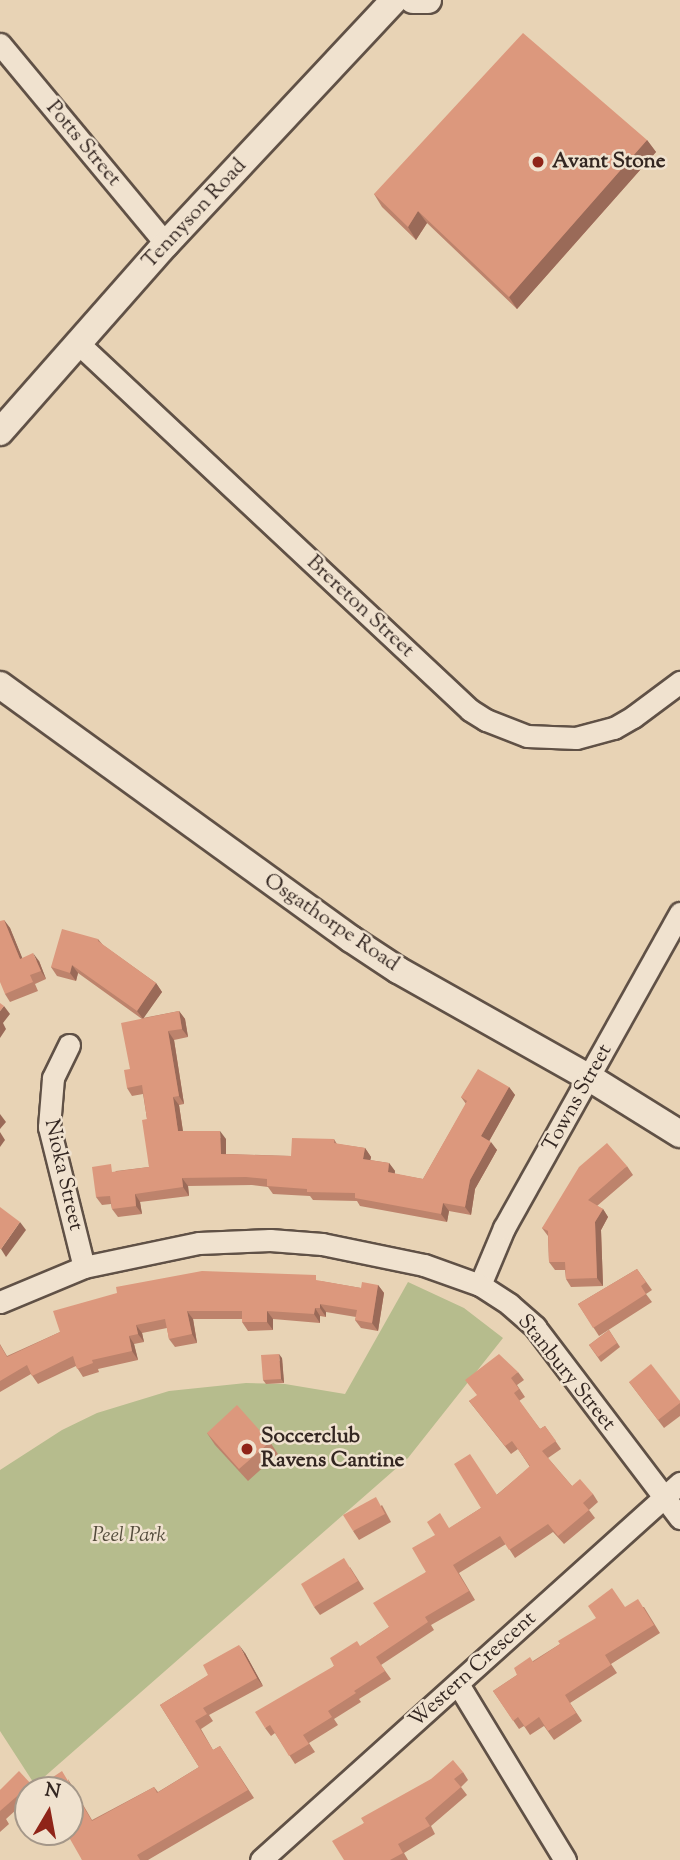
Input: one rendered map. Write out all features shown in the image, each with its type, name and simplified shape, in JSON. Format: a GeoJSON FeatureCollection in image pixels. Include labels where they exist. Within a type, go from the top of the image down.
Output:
{"type":"FeatureCollection","features":[{"type":"Feature","properties":{"kind":"street","name":"Tennyson Road"},"geometry":{"type":"LineString","coordinates":[[0,432],[80,345],[166,244],[394,0]]}},
{"type":"Feature","properties":{"kind":"street"},"geometry":{"type":"LineString","coordinates":[[413,0],[428,0]]}},
{"type":"Feature","properties":{"kind":"street","name":"Potts Street"},"geometry":{"type":"LineString","coordinates":[[0,44],[166,244]]}},
{"type":"Feature","properties":{"kind":"street","name":"Brereton Street"},"geometry":{"type":"LineString","coordinates":[[80,345],[470,710],[486,720],[527,736],[576,738],[614,728],[680,682]]}},
{"type":"Feature","properties":{"kind":"street","name":"Osgathorpe Road"},"geometry":{"type":"LineString","coordinates":[[0,685],[329,924],[398,970],[590,1078],[680,1134]]}},
{"type":"Feature","properties":{"kind":"street","name":"Towns Street"},"geometry":{"type":"LineString","coordinates":[[480,1286],[504,1228],[680,913]]}},
{"type":"Feature","properties":{"kind":"street","name":"Nioka Street"},"geometry":{"type":"LineString","coordinates":[[69,1045],[53,1077],[48,1127],[84,1267]]}},
{"type":"Feature","properties":{"kind":"street","name":"Stanbury Street"},"geometry":{"type":"LineString","coordinates":[[0,1302],[84,1267],[187,1245],[270,1240],[322,1244],[390,1256],[480,1286],[509,1304],[535,1327],[672,1489]]}},
{"type":"Feature","properties":{"kind":"street"},"geometry":{"type":"LineString","coordinates":[[672,1489],[680,1518]]}},
{"type":"Feature","properties":{"kind":"street","name":"Western Crescent"},"geometry":{"type":"LineString","coordinates":[[261,1860],[672,1489]]}},
{"type":"Feature","properties":{"kind":"street"},"geometry":{"type":"LineString","coordinates":[[458,1684],[565,1860]]}},
{"type":"Feature","properties":{"kind":"green space","name":"Peel Park"},"geometry":{"type":"Polygon","coordinates":[[[408,1282],[464,1308],[503,1338],[408,1458],[45,1776],[29,1776],[0,1731],[0,1470],[62,1430],[97,1413],[169,1391],[246,1383],[285,1384],[345,1394],[408,1282]]]}},
{"type":"Feature","properties":{"kind":"building"},"geometry":{"type":"Polygon","coordinates":[[[523,33],[647,140],[509,297],[418,211],[408,227],[374,194],[523,33]]]}},
{"type":"Feature","properties":{"kind":"building"},"geometry":{"type":"Polygon","coordinates":[[[4,920],[20,959],[33,953],[41,971],[30,975],[33,982],[5,994],[0,982],[0,921],[4,920]]]}},
{"type":"Feature","properties":{"kind":"building"},"geometry":{"type":"Polygon","coordinates":[[[62,929],[98,939],[156,983],[137,1011],[72,965],[70,973],[51,967],[62,929]]]}},
{"type":"Feature","properties":{"kind":"building"},"geometry":{"type":"Polygon","coordinates":[[[179,1011],[182,1029],[168,1031],[179,1096],[173,1097],[178,1131],[220,1131],[221,1154],[291,1156],[292,1138],[334,1139],[334,1143],[365,1148],[363,1159],[389,1163],[388,1172],[423,1179],[467,1101],[461,1097],[478,1069],[509,1087],[481,1136],[491,1142],[470,1180],[465,1207],[443,1203],[441,1214],[355,1198],[355,1193],[307,1192],[307,1189],[267,1186],[267,1179],[246,1177],[182,1178],[183,1187],[135,1194],[136,1206],[112,1209],[110,1196],[96,1197],[92,1167],[111,1164],[112,1172],[149,1167],[142,1120],[147,1119],[142,1085],[127,1088],[124,1070],[130,1069],[121,1023],[179,1011]]]}},
{"type":"Feature","properties":{"kind":"building"},"geometry":{"type":"Polygon","coordinates":[[[607,1143],[627,1166],[588,1200],[603,1209],[595,1222],[597,1278],[566,1279],[565,1262],[549,1262],[548,1231],[542,1228],[579,1167],[607,1143]]]}},
{"type":"Feature","properties":{"kind":"building"},"geometry":{"type":"Polygon","coordinates":[[[0,1207],[20,1222],[1,1249],[0,1249],[0,1207]]]}},
{"type":"Feature","properties":{"kind":"building"},"geometry":{"type":"Polygon","coordinates":[[[637,1269],[646,1282],[641,1286],[646,1294],[593,1328],[578,1304],[637,1269]]]}},
{"type":"Feature","properties":{"kind":"building"},"geometry":{"type":"Polygon","coordinates":[[[202,1271],[316,1275],[316,1280],[361,1288],[362,1282],[378,1285],[372,1323],[355,1320],[357,1310],[320,1304],[320,1308],[315,1308],[314,1314],[267,1311],[267,1322],[242,1322],[242,1311],[187,1311],[192,1334],[169,1339],[165,1319],[136,1325],[138,1334],[129,1336],[132,1351],[92,1360],[93,1363],[77,1369],[73,1356],[32,1376],[27,1365],[0,1381],[0,1345],[7,1357],[60,1332],[53,1311],[117,1293],[116,1287],[202,1271]]]}},
{"type":"Feature","properties":{"kind":"building"},"geometry":{"type":"Polygon","coordinates":[[[609,1330],[617,1343],[598,1357],[589,1345],[609,1330]]]}},
{"type":"Feature","properties":{"kind":"building"},"geometry":{"type":"Polygon","coordinates":[[[279,1354],[281,1379],[263,1380],[261,1355],[279,1354]]]}},
{"type":"Feature","properties":{"kind":"building"},"geometry":{"type":"Polygon","coordinates":[[[499,1354],[518,1372],[511,1378],[519,1389],[514,1393],[540,1429],[545,1426],[556,1441],[542,1451],[572,1486],[580,1479],[593,1494],[583,1503],[589,1510],[558,1536],[548,1524],[509,1550],[500,1536],[453,1565],[469,1591],[425,1617],[428,1622],[376,1657],[385,1671],[328,1711],[332,1717],[303,1735],[309,1744],[289,1756],[270,1725],[265,1728],[255,1712],[334,1666],[330,1658],[357,1641],[360,1646],[389,1627],[373,1603],[426,1572],[412,1548],[435,1535],[427,1522],[440,1513],[449,1528],[481,1508],[454,1464],[470,1454],[497,1495],[530,1466],[512,1441],[505,1446],[469,1401],[477,1395],[465,1380],[499,1354]]]}},
{"type":"Feature","properties":{"kind":"building"},"geometry":{"type":"Polygon","coordinates":[[[651,1364],[680,1401],[658,1420],[629,1382],[651,1364]]]}},
{"type":"Feature","properties":{"kind":"building","name":"Soccerclub Ravens Cantine"},"geometry":{"type":"Polygon","coordinates":[[[237,1405],[270,1442],[239,1469],[207,1433],[237,1405]]]}},
{"type":"Feature","properties":{"kind":"building"},"geometry":{"type":"Polygon","coordinates":[[[376,1497],[385,1514],[353,1531],[343,1515],[376,1497]]]}},
{"type":"Feature","properties":{"kind":"building"},"geometry":{"type":"Polygon","coordinates":[[[344,1558],[358,1581],[314,1607],[301,1584],[344,1558]]]}},
{"type":"Feature","properties":{"kind":"building"},"geometry":{"type":"Polygon","coordinates":[[[612,1588],[625,1607],[638,1599],[654,1625],[605,1655],[611,1665],[565,1695],[576,1713],[548,1731],[539,1717],[525,1727],[518,1717],[513,1721],[493,1691],[517,1675],[514,1668],[530,1657],[533,1662],[560,1644],[558,1641],[596,1618],[588,1606],[612,1588]]]}},
{"type":"Feature","properties":{"kind":"building"},"geometry":{"type":"Polygon","coordinates":[[[239,1645],[257,1678],[203,1708],[207,1714],[195,1721],[213,1750],[220,1746],[248,1790],[137,1855],[140,1860],[82,1860],[74,1846],[84,1846],[84,1808],[92,1821],[154,1787],[157,1793],[199,1767],[160,1705],[208,1675],[203,1665],[239,1645]]]}},
{"type":"Feature","properties":{"kind":"building"},"geometry":{"type":"Polygon","coordinates":[[[453,1760],[463,1772],[454,1779],[461,1787],[425,1818],[430,1826],[398,1844],[403,1853],[390,1860],[344,1860],[332,1841],[364,1823],[361,1818],[431,1779],[453,1760]]]}},
{"type":"Feature","properties":{"kind":"building"},"geometry":{"type":"Polygon","coordinates":[[[14,1776],[14,1799],[0,1811],[0,1790],[14,1776]]]}},
{"type":"Feature","properties":{"kind":"place","name":"Avant Stone"},"geometry":{"type":"Point","coordinates":[538,162]}},
{"type":"Feature","properties":{"kind":"place","name":"Soccerclub Ravens Cantine"},"geometry":{"type":"Point","coordinates":[247,1449]}}]}
